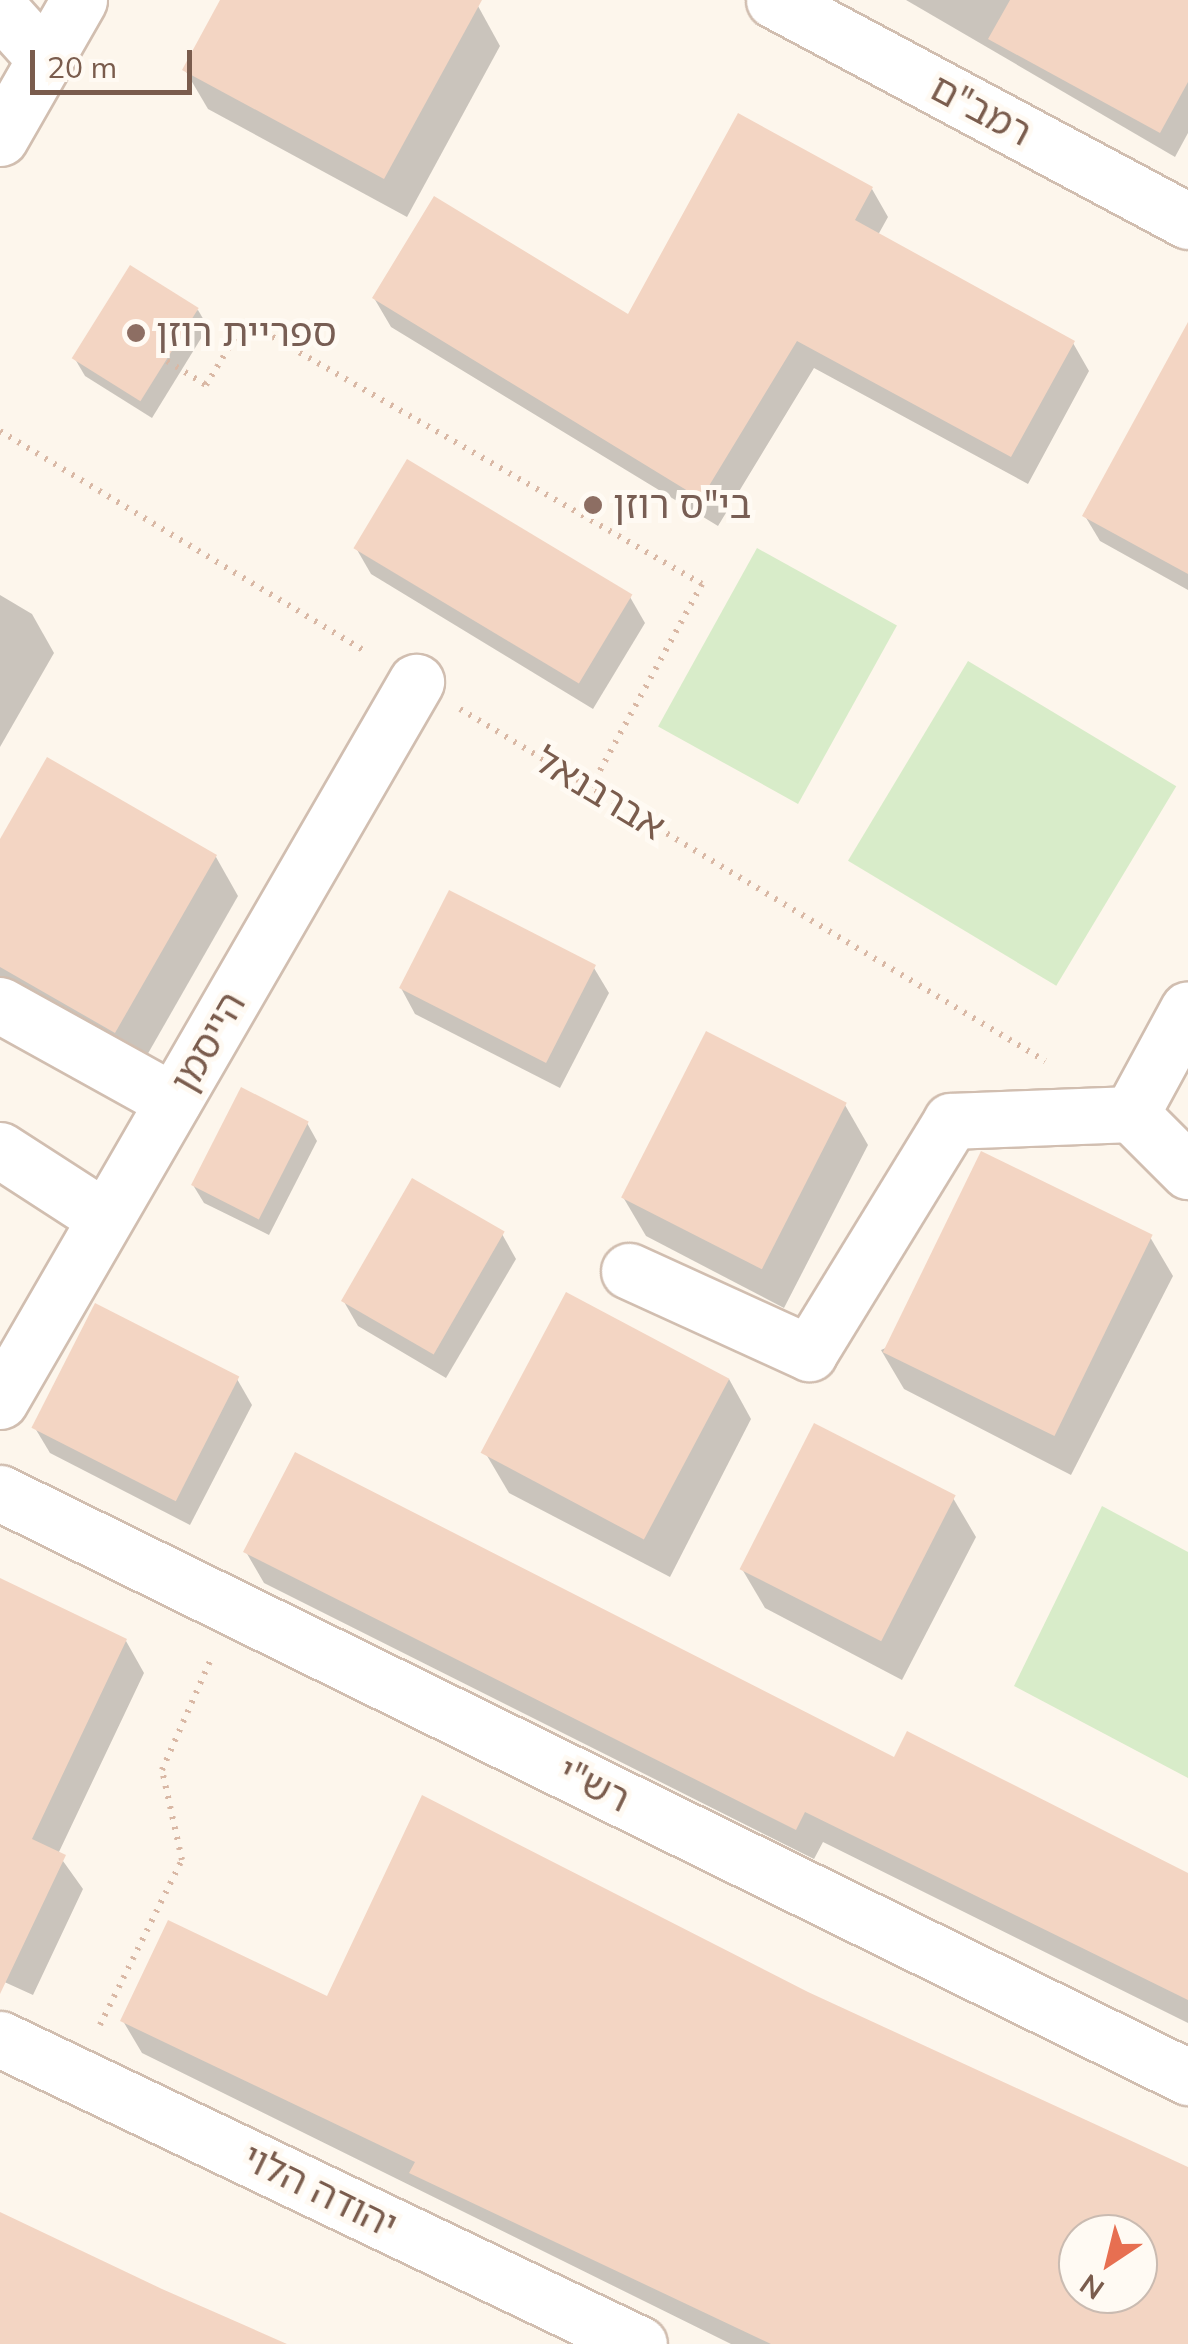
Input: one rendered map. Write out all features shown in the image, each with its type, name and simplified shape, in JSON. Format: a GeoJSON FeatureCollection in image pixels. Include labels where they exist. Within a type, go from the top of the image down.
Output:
{"type":"FeatureCollection","features":[{"type":"Feature","properties":{"kind":"street"},"geometry":{"type":"LineString","coordinates":[[0,138],[22,50],[79,0]]}},
{"type":"Feature","properties":{"kind":"street","name":"רמב\"ם"},"geometry":{"type":"LineString","coordinates":[[774,0],[1188,221]]}},
{"type":"Feature","properties":{"kind":"street"},"geometry":{"type":"LineString","coordinates":[[0,9],[22,50]]}},
{"type":"Feature","properties":{"kind":"street","name":"הייסמן"},"geometry":{"type":"LineString","coordinates":[[0,1401],[416,682]]}},
{"type":"Feature","properties":{"kind":"street"},"geometry":{"type":"LineString","coordinates":[[0,1005],[173,1101]]}},
{"type":"Feature","properties":{"kind":"street"},"geometry":{"type":"LineString","coordinates":[[1131,1114],[1188,1009]]}},
{"type":"Feature","properties":{"kind":"street"},"geometry":{"type":"LineString","coordinates":[[629,1271],[809,1353],[951,1121],[1131,1114],[1188,1171]]}},
{"type":"Feature","properties":{"kind":"street"},"geometry":{"type":"LineString","coordinates":[[0,1150],[106,1218]]}},
{"type":"Feature","properties":{"kind":"street","name":"רש\"י"},"geometry":{"type":"LineString","coordinates":[[0,1492],[1188,2077]]}},
{"type":"Feature","properties":{"kind":"street","name":"יהודה הלוי"},"geometry":{"type":"LineString","coordinates":[[0,2039],[640,2344]]}},
{"type":"Feature","properties":{"kind":"path"},"geometry":{"type":"LineString","coordinates":[[167,361],[206,386],[246,322],[702,584],[591,787]]}},
{"type":"Feature","properties":{"kind":"path","name":"אברבנאל"},"geometry":{"type":"LineString","coordinates":[[0,431],[1131,1114]]}},
{"type":"Feature","properties":{"kind":"path"},"geometry":{"type":"LineString","coordinates":[[76,2075],[182,1860],[162,1770],[234,1608]]}},
{"type":"Feature","properties":{"kind":"green space"},"geometry":{"type":"Polygon","coordinates":[[[757,548],[897,626],[798,804],[658,726],[757,548]]]}},
{"type":"Feature","properties":{"kind":"green space"},"geometry":{"type":"Polygon","coordinates":[[[968,661],[1176,786],[1056,986],[848,861],[968,661]]]}},
{"type":"Feature","properties":{"kind":"green space"},"geometry":{"type":"Polygon","coordinates":[[[1102,1506],[1188,1552],[1188,1778],[1014,1686],[1102,1506]]]}},
{"type":"Feature","properties":{"kind":"building"},"geometry":{"type":"Polygon","coordinates":[[[220,0],[482,0],[384,179],[182,70],[220,0]]]}},
{"type":"Feature","properties":{"kind":"building"},"geometry":{"type":"Polygon","coordinates":[[[1010,0],[1188,0],[1188,82],[1160,133],[988,39],[1010,0]]]}},
{"type":"Feature","properties":{"kind":"building"},"geometry":{"type":"Polygon","coordinates":[[[738,113],[873,187],[855,220],[1075,341],[1011,457],[797,341],[701,499],[372,298],[434,196],[628,314],[738,113]]]}},
{"type":"Feature","properties":{"kind":"building","name":"ספריית רוזן"},"geometry":{"type":"Polygon","coordinates":[[[130,265],[199,308],[140,401],[72,358],[130,265]]]}},
{"type":"Feature","properties":{"kind":"building"},"geometry":{"type":"Polygon","coordinates":[[[1188,322],[1188,574],[1082,516],[1188,322]]]}},
{"type":"Feature","properties":{"kind":"building"},"geometry":{"type":"Polygon","coordinates":[[[407,459],[632,594],[579,684],[353,548],[407,459]]]}},
{"type":"Feature","properties":{"kind":"building"},"geometry":{"type":"Polygon","coordinates":[[[47,757],[217,855],[115,1033],[0,967],[0,839],[47,757]]]}},
{"type":"Feature","properties":{"kind":"building"},"geometry":{"type":"Polygon","coordinates":[[[449,890],[596,965],[546,1063],[399,988],[449,890]]]}},
{"type":"Feature","properties":{"kind":"building"},"geometry":{"type":"Polygon","coordinates":[[[706,1031],[847,1103],[762,1269],[621,1198],[706,1031]]]}},
{"type":"Feature","properties":{"kind":"building"},"geometry":{"type":"Polygon","coordinates":[[[241,1087],[309,1122],[259,1220],[191,1185],[241,1087]]]}},
{"type":"Feature","properties":{"kind":"building"},"geometry":{"type":"Polygon","coordinates":[[[981,1151],[1153,1235],[1054,1436],[883,1352],[981,1151]]]}},
{"type":"Feature","properties":{"kind":"building"},"geometry":{"type":"Polygon","coordinates":[[[412,1178],[505,1232],[434,1354],[341,1301],[412,1178]]]}},
{"type":"Feature","properties":{"kind":"building"},"geometry":{"type":"Polygon","coordinates":[[[566,1292],[729,1379],[644,1540],[481,1453],[566,1292]]]}},
{"type":"Feature","properties":{"kind":"building"},"geometry":{"type":"Polygon","coordinates":[[[95,1303],[239,1377],[176,1501],[31,1428],[95,1303]]]}},
{"type":"Feature","properties":{"kind":"building"},"geometry":{"type":"Polygon","coordinates":[[[814,1423],[956,1495],[881,1641],[740,1569],[814,1423]]]}},
{"type":"Feature","properties":{"kind":"building"},"geometry":{"type":"Polygon","coordinates":[[[295,1452],[894,1757],[907,1731],[1188,1873],[1188,2000],[805,1812],[796,1830],[243,1552],[295,1452]]]}},
{"type":"Feature","properties":{"kind":"building"},"geometry":{"type":"Polygon","coordinates":[[[0,1578],[127,1639],[32,1839],[66,1855],[0,1994],[0,1578]]]}},
{"type":"Feature","properties":{"kind":"building"},"geometry":{"type":"Polygon","coordinates":[[[422,1795],[808,1992],[1188,2167],[1188,2344],[771,2344],[409,2173],[415,2162],[120,2021],[168,1920],[327,1996],[422,1795]]]}},
{"type":"Feature","properties":{"kind":"building"},"geometry":{"type":"Polygon","coordinates":[[[0,2212],[162,2289],[287,2344],[0,2344],[0,2212]]]}},
{"type":"Feature","properties":{"kind":"place","name":"ספריית רוזן"},"geometry":{"type":"Point","coordinates":[136,333]}},
{"type":"Feature","properties":{"kind":"place","name":"בי\"ס רוזן"},"geometry":{"type":"Point","coordinates":[593,505]}}]}
